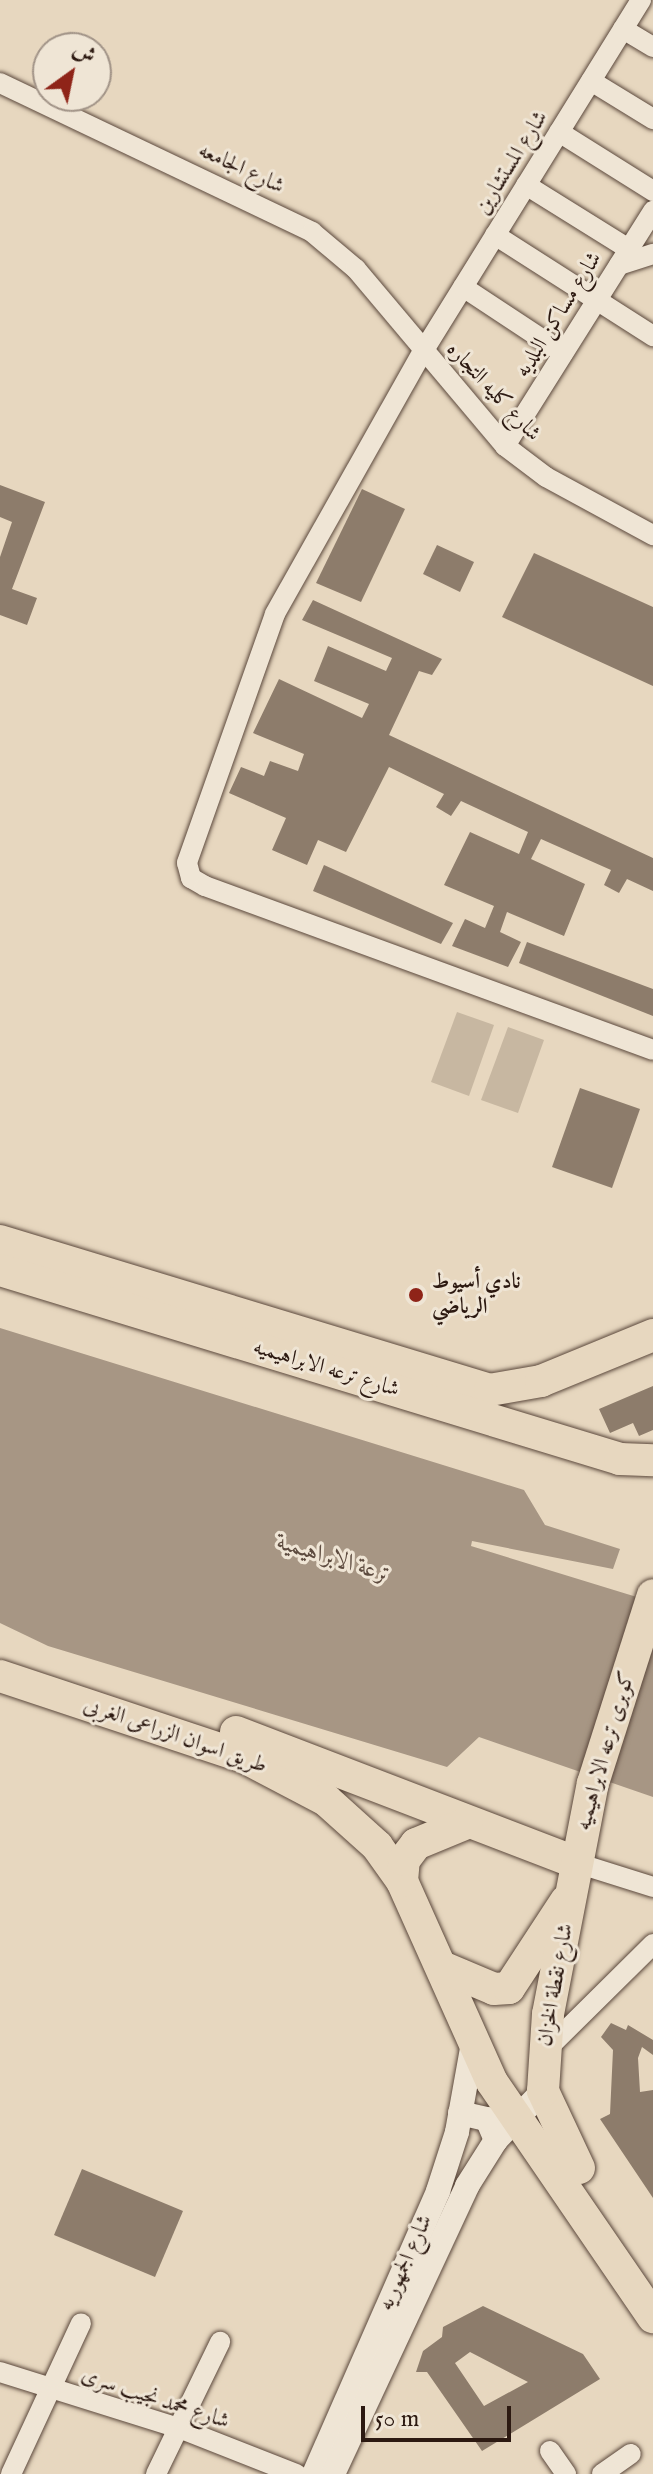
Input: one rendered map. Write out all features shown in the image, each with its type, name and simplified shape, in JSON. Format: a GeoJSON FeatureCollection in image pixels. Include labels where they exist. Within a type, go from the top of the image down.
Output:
{"type":"FeatureCollection","features":[{"type":"Feature","properties":{"kind":"main road","name":"شارع ترعه الابراهيميه"},"geometry":{"type":"LineString","coordinates":[[0,1241],[168,1307],[620,1459],[653,1460]]}},
{"type":"Feature","properties":{"kind":"main road","name":"شارع ترعه الابراهيميه"},"geometry":{"type":"LineString","coordinates":[[0,1270],[168,1307],[490,1390],[541,1381],[653,1335]]}},
{"type":"Feature","properties":{"kind":"main road"},"geometry":{"type":"LineString","coordinates":[[603,1356],[653,1352]]}},
{"type":"Feature","properties":{"kind":"main road","name":"كوبرى ترعه الابراهيميه"},"geometry":{"type":"LineString","coordinates":[[577,1863],[593,1783],[653,1595]]}},
{"type":"Feature","properties":{"kind":"main road","name":"طريق اسوان الزراعى الغربى"},"geometry":{"type":"LineString","coordinates":[[0,1657],[247,1736],[577,1863]]}},
{"type":"Feature","properties":{"kind":"main road","name":"طريق اسوان الزراعى الغربى"},"geometry":{"type":"LineString","coordinates":[[0,1676],[244,1757],[302,1784],[377,1846],[402,1881],[477,2052],[519,2116]]}},
{"type":"Feature","properties":{"kind":"main road"},"geometry":{"type":"LineString","coordinates":[[402,1881],[404,1860],[416,1844],[467,1823]]}},
{"type":"Feature","properties":{"kind":"main road","name":"شارع نقطة الخزان"},"geometry":{"type":"LineString","coordinates":[[542,2071],[567,1900],[577,1863]]}},
{"type":"Feature","properties":{"kind":"main road","name":"شارع نقطة الخزان"},"geometry":{"type":"LineString","coordinates":[[442,1967],[494,1989],[509,1988],[567,1900]]}},
{"type":"Feature","properties":{"kind":"main road"},"geometry":{"type":"LineString","coordinates":[[542,2071],[570,2155],[653,2278]]}},
{"type":"Feature","properties":{"kind":"main road"},"geometry":{"type":"LineString","coordinates":[[519,2116],[653,2317]]}},
{"type":"Feature","properties":{"kind":"street","name":"شارع المستشارين"},"geometry":{"type":"LineString","coordinates":[[641,0],[423,351],[275,614],[188,873],[205,886],[653,1050]]}},
{"type":"Feature","properties":{"kind":"street"},"geometry":{"type":"LineString","coordinates":[[623,29],[653,47]]}},
{"type":"Feature","properties":{"kind":"street"},"geometry":{"type":"LineString","coordinates":[[591,81],[653,119]]}},
{"type":"Feature","properties":{"kind":"street","name":"شارع الجامعه"},"geometry":{"type":"LineString","coordinates":[[0,83],[312,232],[356,269],[423,351]]}},
{"type":"Feature","properties":{"kind":"street"},"geometry":{"type":"LineString","coordinates":[[559,132],[653,191]]}},
{"type":"Feature","properties":{"kind":"street"},"geometry":{"type":"LineString","coordinates":[[526,185],[624,257],[653,254]]}},
{"type":"Feature","properties":{"kind":"street","name":"شارع مساكن البلديه"},"geometry":{"type":"LineString","coordinates":[[505,446],[653,211]]}},
{"type":"Feature","properties":{"kind":"street"},"geometry":{"type":"LineString","coordinates":[[495,235],[653,336]]}},
{"type":"Feature","properties":{"kind":"street"},"geometry":{"type":"LineString","coordinates":[[463,287],[563,353]]}},
{"type":"Feature","properties":{"kind":"street","name":"شارع كليه التجاره"},"geometry":{"type":"LineString","coordinates":[[423,351],[505,446],[546,477],[653,535]]}},
{"type":"Feature","properties":{"kind":"street"},"geometry":{"type":"LineString","coordinates":[[577,1863],[653,1887]]}},
{"type":"Feature","properties":{"kind":"street"},"geometry":{"type":"LineString","coordinates":[[542,2071],[653,1944]]}},
{"type":"Feature","properties":{"kind":"street","name":"شارع الجمهوريه"},"geometry":{"type":"LineString","coordinates":[[314,2474],[438,2191],[477,2052]]}},
{"type":"Feature","properties":{"kind":"street","name":"شارع الجمهوريه"},"geometry":{"type":"LineString","coordinates":[[333,2474],[443,2234],[496,2140],[519,2116],[542,2071]]}},
{"type":"Feature","properties":{"kind":"street"},"geometry":{"type":"LineString","coordinates":[[460,2113],[487,2119],[496,2140]]}},
{"type":"Feature","properties":{"kind":"street"},"geometry":{"type":"LineString","coordinates":[[11,2474],[81,2323]]}},
{"type":"Feature","properties":{"kind":"street"},"geometry":{"type":"LineString","coordinates":[[156,2474],[220,2342]]}},
{"type":"Feature","properties":{"kind":"street","name":"شارع محمد نجيب سرى"},"geometry":{"type":"LineString","coordinates":[[0,2372],[51,2391],[179,2428],[296,2474]]}},
{"type":"Feature","properties":{"kind":"street"},"geometry":{"type":"LineString","coordinates":[[550,2451],[566,2474]]}},
{"type":"Feature","properties":{"kind":"street"},"geometry":{"type":"LineString","coordinates":[[602,2474],[631,2454]]}},
{"type":"Feature","properties":{"kind":"shaded area"},"geometry":{"type":"Polygon","coordinates":[[[457,1012],[494,1025],[469,1096],[431,1082],[457,1012]]]}},
{"type":"Feature","properties":{"kind":"shaded area"},"geometry":{"type":"Polygon","coordinates":[[[508,1027],[544,1040],[518,1113],[481,1100],[508,1027]]]}},
{"type":"Feature","properties":{"kind":"water","name":"ترعة الابراهيمية"},"geometry":{"type":"Polygon","coordinates":[[[0,1328],[524,1490],[545,1525],[620,1549],[613,1569],[472,1541],[471,1546],[653,1602],[653,1797],[479,1737],[447,1767],[48,1646],[0,1623],[0,1328]]]}},
{"type":"Feature","properties":{"kind":"building"},"geometry":{"type":"Polygon","coordinates":[[[0,485],[45,502],[12,589],[37,598],[27,625],[0,615],[0,557],[12,522],[0,517],[0,485]]]}},
{"type":"Feature","properties":{"kind":"building"},"geometry":{"type":"Polygon","coordinates":[[[362,489],[405,509],[361,602],[316,583],[362,489]]]}},
{"type":"Feature","properties":{"kind":"building"},"geometry":{"type":"Polygon","coordinates":[[[437,545],[474,562],[460,592],[423,574],[437,545]]]}},
{"type":"Feature","properties":{"kind":"building"},"geometry":{"type":"Polygon","coordinates":[[[534,553],[653,607],[653,686],[502,617],[534,553]]]}},
{"type":"Feature","properties":{"kind":"building"},"geometry":{"type":"Polygon","coordinates":[[[313,600],[442,659],[432,675],[419,671],[389,735],[653,858],[653,891],[627,879],[619,893],[604,885],[611,870],[541,839],[531,859],[585,884],[564,936],[507,912],[500,932],[521,942],[508,967],[452,946],[465,919],[485,928],[494,906],[444,885],[470,832],[519,854],[528,832],[461,801],[451,816],[436,807],[444,794],[389,767],[346,852],[318,840],[307,865],[272,850],[286,818],[229,793],[241,767],[264,776],[270,761],[298,771],[304,754],[253,733],[279,679],[362,718],[369,704],[314,681],[328,646],[386,671],[392,658],[302,620],[313,600]]]}},
{"type":"Feature","properties":{"kind":"building"},"geometry":{"type":"Polygon","coordinates":[[[324,865],[453,923],[441,944],[313,891],[324,865]]]}},
{"type":"Feature","properties":{"kind":"building"},"geometry":{"type":"Polygon","coordinates":[[[527,942],[653,989],[653,1016],[519,963],[527,942]]]}},
{"type":"Feature","properties":{"kind":"building"},"geometry":{"type":"Polygon","coordinates":[[[580,1088],[640,1109],[612,1188],[552,1167],[580,1088]]]}},
{"type":"Feature","properties":{"kind":"building"},"geometry":{"type":"Polygon","coordinates":[[[653,1386],[653,1430],[639,1436],[633,1423],[610,1433],[599,1409],[653,1386]]]}},
{"type":"Feature","properties":{"kind":"building"},"geometry":{"type":"Polygon","coordinates":[[[611,2023],[626,2030],[628,2025],[653,2040],[653,2055],[642,2047],[638,2058],[640,2092],[653,2090],[653,2198],[600,2119],[610,2114],[613,2050],[601,2037],[611,2023]]]}},
{"type":"Feature","properties":{"kind":"building"},"geometry":{"type":"Polygon","coordinates":[[[82,2169],[183,2211],[155,2277],[54,2235],[82,2169]]]}},
{"type":"Feature","properties":{"kind":"building"},"geometry":{"type":"Polygon","coordinates":[[[483,2306],[583,2354],[600,2379],[482,2451],[427,2372],[416,2372],[423,2351],[442,2337],[443,2327],[483,2306]],[[470,2352],[455,2363],[484,2406],[528,2382],[470,2352]]]}},
{"type":"Feature","properties":{"kind":"place","name":"نادي أسيوط الرياضي"},"geometry":{"type":"Point","coordinates":[416,1295]}}]}
